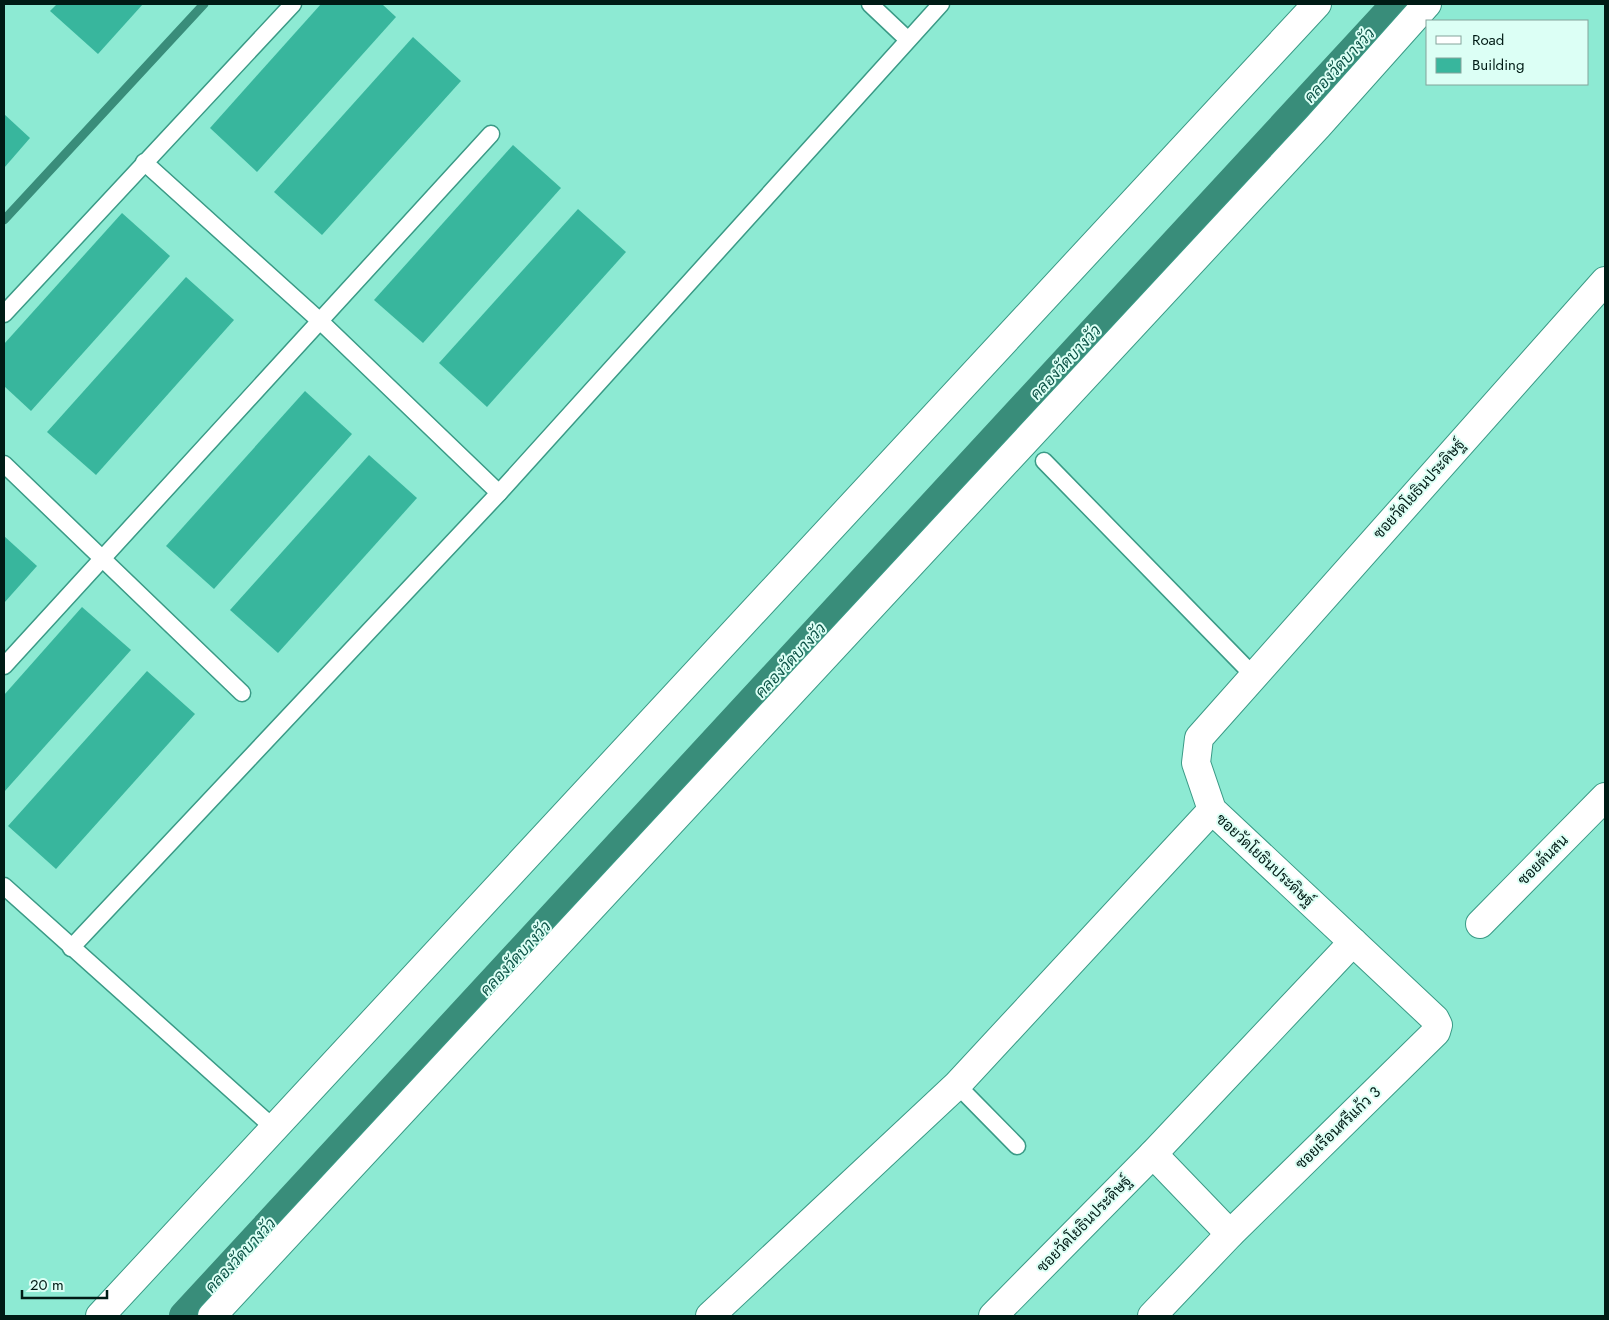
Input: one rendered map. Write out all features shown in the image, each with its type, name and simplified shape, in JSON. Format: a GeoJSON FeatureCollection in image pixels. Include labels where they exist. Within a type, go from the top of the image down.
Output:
{"type":"FeatureCollection","features":[{"type":"Feature","properties":{"kind":"street"},"geometry":{"type":"LineString","coordinates":[[100,1316],[1317,4]]}},
{"type":"Feature","properties":{"kind":"street"},"geometry":{"type":"LineString","coordinates":[[212,1316],[1318,126],[1427,4]]}},
{"type":"Feature","properties":{"kind":"street","name":"ซอยวัดโยธินประดิษฐ์"},"geometry":{"type":"LineString","coordinates":[[993,1316],[1153,1154],[1353,942],[1212,810],[1196,763],[1199,738],[1605,281]]}},
{"type":"Feature","properties":{"kind":"street","name":"ซอยต้นสน"},"geometry":{"type":"LineString","coordinates":[[1480,924],[1605,797]]}},
{"type":"Feature","properties":{"kind":"street"},"geometry":{"type":"LineString","coordinates":[[710,1316],[957,1086],[1212,810]]}},
{"type":"Feature","properties":{"kind":"street","name":"ซอยเรือนศรีแก้ว 3"},"geometry":{"type":"LineString","coordinates":[[1152,1316],[1230,1234],[1438,1028],[1435,1019],[1353,942]]}},
{"type":"Feature","properties":{"kind":"street"},"geometry":{"type":"LineString","coordinates":[[1153,1154],[1230,1234]]}},
{"type":"Feature","properties":{"kind":"lane"},"geometry":{"type":"LineString","coordinates":[[4,314],[293,4]]}},
{"type":"Feature","properties":{"kind":"lane"},"geometry":{"type":"LineString","coordinates":[[870,4],[908,39]]}},
{"type":"Feature","properties":{"kind":"lane"},"geometry":{"type":"LineString","coordinates":[[71,948],[499,493],[941,4]]}},
{"type":"Feature","properties":{"kind":"lane"},"geometry":{"type":"LineString","coordinates":[[4,666],[491,134]]}},
{"type":"Feature","properties":{"kind":"lane"},"geometry":{"type":"LineString","coordinates":[[144,162],[320,321],[499,493]]}},
{"type":"Feature","properties":{"kind":"lane"},"geometry":{"type":"LineString","coordinates":[[1044,461],[1253,675]]}},
{"type":"Feature","properties":{"kind":"lane"},"geometry":{"type":"LineString","coordinates":[[4,464],[242,693]]}},
{"type":"Feature","properties":{"kind":"lane"},"geometry":{"type":"LineString","coordinates":[[4,886],[275,1129]]}},
{"type":"Feature","properties":{"kind":"lane"},"geometry":{"type":"LineString","coordinates":[[957,1086],[1017,1146]]}},
{"type":"Feature","properties":{"kind":"building"},"geometry":{"type":"Polygon","coordinates":[[[57,4],[143,4],[98,54],[50,11],[57,4]]]}},
{"type":"Feature","properties":{"kind":"building"},"geometry":{"type":"Polygon","coordinates":[[[321,4],[382,4],[396,17],[257,172],[210,128],[321,4]]]}},
{"type":"Feature","properties":{"kind":"building"},"geometry":{"type":"Polygon","coordinates":[[[413,37],[461,81],[322,235],[274,192],[413,37]]]}},
{"type":"Feature","properties":{"kind":"building"},"geometry":{"type":"Polygon","coordinates":[[[4,114],[30,138],[4,168],[4,114]]]}},
{"type":"Feature","properties":{"kind":"building"},"geometry":{"type":"Polygon","coordinates":[[[513,145],[561,188],[423,343],[374,300],[513,145]]]}},
{"type":"Feature","properties":{"kind":"building"},"geometry":{"type":"Polygon","coordinates":[[[578,209],[626,252],[487,407],[439,363],[578,209]]]}},
{"type":"Feature","properties":{"kind":"building"},"geometry":{"type":"Polygon","coordinates":[[[122,213],[170,256],[31,411],[4,386],[4,344],[122,213]]]}},
{"type":"Feature","properties":{"kind":"building"},"geometry":{"type":"Polygon","coordinates":[[[186,277],[234,320],[96,475],[47,432],[186,277]]]}},
{"type":"Feature","properties":{"kind":"building"},"geometry":{"type":"Polygon","coordinates":[[[305,391],[352,434],[214,589],[166,546],[305,391]]]}},
{"type":"Feature","properties":{"kind":"building"},"geometry":{"type":"Polygon","coordinates":[[[369,455],[417,498],[278,653],[230,610],[369,455]]]}},
{"type":"Feature","properties":{"kind":"building"},"geometry":{"type":"Polygon","coordinates":[[[4,536],[37,566],[4,603],[4,536]]]}},
{"type":"Feature","properties":{"kind":"building"},"geometry":{"type":"Polygon","coordinates":[[[82,607],[131,650],[4,792],[4,695],[82,607]]]}},
{"type":"Feature","properties":{"kind":"building"},"geometry":{"type":"Polygon","coordinates":[[[147,671],[195,714],[56,869],[8,826],[147,671]]]}},
{"type":"Feature","properties":{"kind":"waterway"},"geometry":{"type":"LineString","coordinates":[[4,220],[204,4]]}},
{"type":"Feature","properties":{"kind":"waterway","name":"คลองวัดบางวัว"},"geometry":{"type":"LineString","coordinates":[[184,1316],[1396,4]]}}]}
